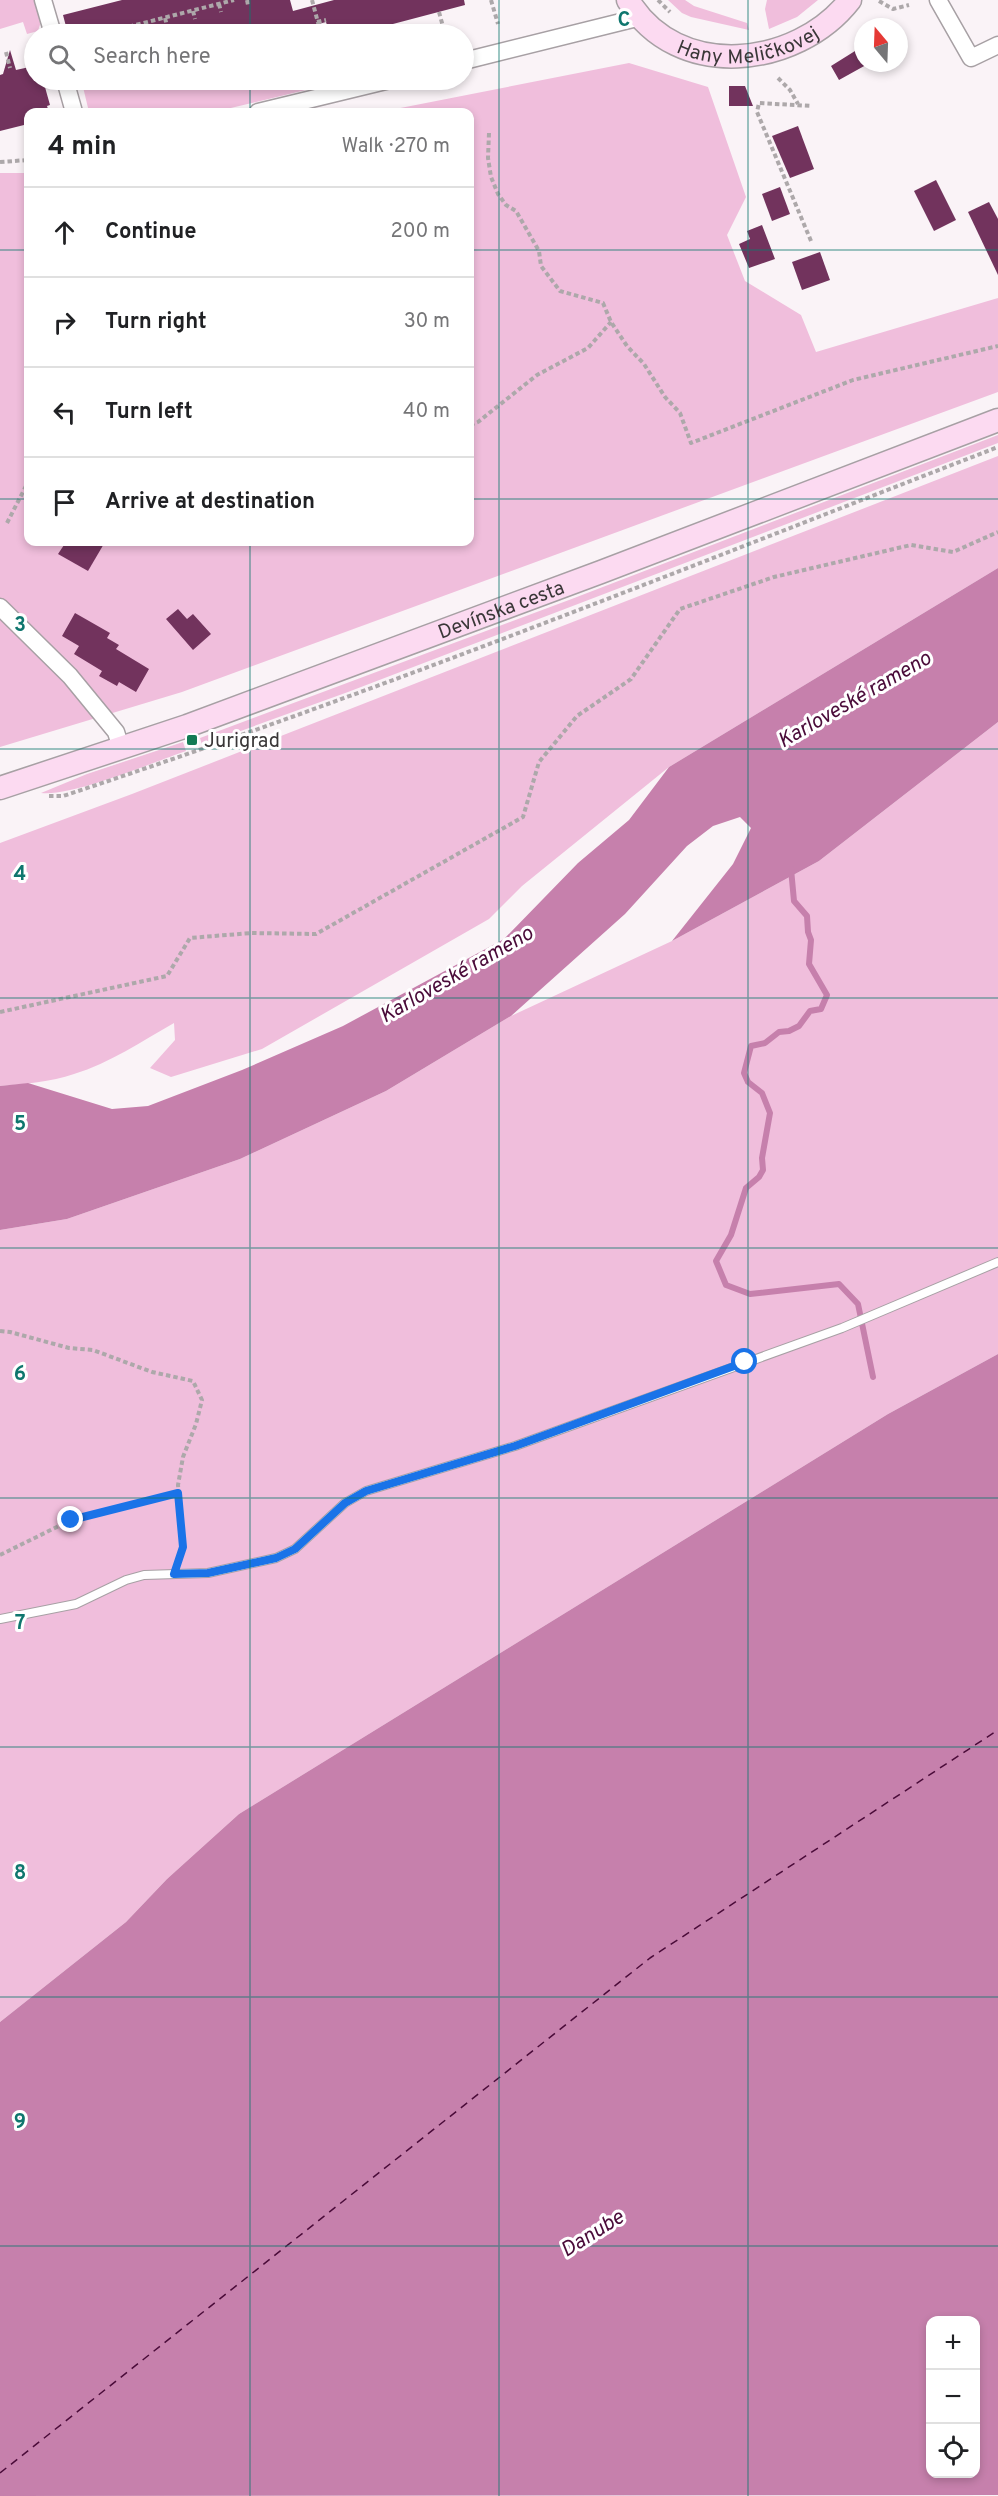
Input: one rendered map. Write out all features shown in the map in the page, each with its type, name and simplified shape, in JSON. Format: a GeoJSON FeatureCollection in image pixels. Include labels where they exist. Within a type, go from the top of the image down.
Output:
{"type":"FeatureCollection","features":[{"type":"Feature","properties":{"kind":"street"},"geometry":{"type":"LineString","coordinates":[[43,0],[50,24]]}},
{"type":"Feature","properties":{"kind":"street","name":"Hany Meličkovej"},"geometry":{"type":"LineString","coordinates":[[474,58],[634,8],[663,35],[686,47],[712,54],[752,56],[772,52],[807,38],[823,28],[850,0]]}},
{"type":"Feature","properties":{"kind":"street"},"geometry":{"type":"LineString","coordinates":[[938,0],[971,58],[998,45]]}},
{"type":"Feature","properties":{"kind":"street"},"geometry":{"type":"LineString","coordinates":[[68,90],[73,108]]}},
{"type":"Feature","properties":{"kind":"street"},"geometry":{"type":"LineString","coordinates":[[274,108],[349,90]]}},
{"type":"Feature","properties":{"kind":"street","name":"Devínska cesta"},"geometry":{"type":"LineString","coordinates":[[0,788],[187,726],[601,572],[998,420]]}},
{"type":"Feature","properties":{"kind":"street"},"geometry":{"type":"LineString","coordinates":[[0,607],[70,676],[116,732],[121,748]]}},
{"type":"Feature","properties":{"kind":"lane"},"geometry":{"type":"LineString","coordinates":[[0,1619],[76,1604],[126,1580],[144,1575],[208,1573],[276,1558],[295,1549],[345,1503],[366,1491],[515,1446],[842,1328],[998,1262]]}},
{"type":"Feature","properties":{"kind":"path"},"geometry":{"type":"LineString","coordinates":[[142,24],[234,0]]}},
{"type":"Feature","properties":{"kind":"path"},"geometry":{"type":"LineString","coordinates":[[312,0],[317,22],[326,20]]}},
{"type":"Feature","properties":{"kind":"path"},"geometry":{"type":"LineString","coordinates":[[491,0],[498,24]]}},
{"type":"Feature","properties":{"kind":"path"},"geometry":{"type":"LineString","coordinates":[[658,0],[674,17]]}},
{"type":"Feature","properties":{"kind":"path"},"geometry":{"type":"LineString","coordinates":[[879,1],[893,9],[909,5]]}},
{"type":"Feature","properties":{"kind":"path"},"geometry":{"type":"LineString","coordinates":[[219,4],[221,12]]}},
{"type":"Feature","properties":{"kind":"path"},"geometry":{"type":"LineString","coordinates":[[193,11],[195,19]]}},
{"type":"Feature","properties":{"kind":"path"},"geometry":{"type":"LineString","coordinates":[[439,12],[442,24]]}},
{"type":"Feature","properties":{"kind":"path"},"geometry":{"type":"LineString","coordinates":[[165,18],[166,24]]}},
{"type":"Feature","properties":{"kind":"path"},"geometry":{"type":"LineString","coordinates":[[6,52],[10,68]]}},
{"type":"Feature","properties":{"kind":"path"},"geometry":{"type":"LineString","coordinates":[[778,78],[790,90],[799,105]]}},
{"type":"Feature","properties":{"kind":"path"},"geometry":{"type":"LineString","coordinates":[[811,241],[757,112],[759,103],[812,106]]}},
{"type":"Feature","properties":{"kind":"path"},"geometry":{"type":"LineString","coordinates":[[489,133],[488,158],[491,177],[498,194],[506,205],[516,211],[539,251],[541,266],[560,291],[603,303],[627,346],[644,363],[665,397],[680,413],[691,443],[854,380],[998,346]]}},
{"type":"Feature","properties":{"kind":"path"},"geometry":{"type":"LineString","coordinates":[[0,162],[24,160]]}},
{"type":"Feature","properties":{"kind":"path"},"geometry":{"type":"LineString","coordinates":[[474,424],[537,375],[588,348],[611,321]]}},
{"type":"Feature","properties":{"kind":"path"},"geometry":{"type":"LineString","coordinates":[[40,796],[63,796],[207,748],[617,594],[998,447]]}},
{"type":"Feature","properties":{"kind":"path"},"geometry":{"type":"LineString","coordinates":[[7,523],[24,490]]}},
{"type":"Feature","properties":{"kind":"path"},"geometry":{"type":"LineString","coordinates":[[0,1012],[167,976],[190,938],[251,933],[316,934],[523,817],[539,762],[577,716],[631,679],[680,609],[774,577],[911,545],[952,552],[998,532]]}},
{"type":"Feature","properties":{"kind":"path"},"geometry":{"type":"LineString","coordinates":[[0,1331],[69,1348],[93,1350],[152,1372],[193,1381],[202,1400],[196,1424],[183,1457],[178,1493],[183,1547],[174,1574]]}},
{"type":"Feature","properties":{"kind":"path"},"geometry":{"type":"LineString","coordinates":[[0,1555],[71,1520],[178,1493]]}},
{"type":"Feature","properties":{"kind":"shaded area"},"geometry":{"type":"Polygon","coordinates":[[[0,0],[38,0],[42,18],[40,24],[24,25],[23,22],[0,29],[0,0]]]}},
{"type":"Feature","properties":{"kind":"shaded area"},"geometry":{"type":"Polygon","coordinates":[[[668,0],[685,0],[694,6],[747,23],[749,30],[691,17],[682,13],[668,0]]]}},
{"type":"Feature","properties":{"kind":"shaded area"},"geometry":{"type":"Polygon","coordinates":[[[767,0],[818,0],[797,17],[769,29],[765,9],[767,0]]]}},
{"type":"Feature","properties":{"kind":"shaded area"},"geometry":{"type":"Polygon","coordinates":[[[629,63],[708,87],[746,197],[727,235],[745,281],[801,315],[816,352],[998,298],[998,392],[182,692],[0,747],[0,173],[24,173],[24,546],[474,546],[474,108],[400,108],[629,63]]]}},
{"type":"Feature","properties":{"kind":"shaded area"},"geometry":{"type":"Polygon","coordinates":[[[84,90],[306,90],[231,108],[88,108],[84,90]]]}},
{"type":"Feature","properties":{"kind":"shaded area"},"geometry":{"type":"Polygon","coordinates":[[[998,435],[998,443],[348,692],[202,745],[200,738],[569,600],[998,435]]]}},
{"type":"Feature","properties":{"kind":"shaded area"},"geometry":{"type":"Polygon","coordinates":[[[998,456],[998,568],[669,767],[522,886],[489,919],[262,1049],[171,1077],[150,1068],[175,1040],[174,1023],[100,1064],[65,1077],[0,1086],[0,843],[132,794],[998,456]]]}},
{"type":"Feature","properties":{"kind":"shaded area"},"geometry":{"type":"Polygon","coordinates":[[[998,722],[998,1354],[888,1414],[239,1814],[167,1879],[126,1922],[0,2022],[0,1230],[67,1219],[240,1159],[386,1091],[511,1016],[672,941],[819,861],[998,722]]]}},
{"type":"Feature","properties":{"kind":"shaded area"},"geometry":{"type":"Polygon","coordinates":[[[183,742],[186,751],[134,770],[72,790],[41,793],[87,774],[183,742]]]}},
{"type":"Feature","properties":{"kind":"water","name":"Karloveské rameno"},"geometry":{"type":"Polygon","coordinates":[[[998,568],[998,722],[819,861],[672,941],[733,864],[751,828],[740,817],[713,826],[687,846],[625,914],[511,1016],[386,1091],[240,1159],[67,1219],[0,1230],[0,1086],[28,1083],[112,1109],[148,1106],[242,1070],[343,1026],[504,939],[578,863],[629,820],[669,767],[998,568]]]}},
{"type":"Feature","properties":{"kind":"water","name":"Danube"},"geometry":{"type":"Polygon","coordinates":[[[998,1354],[998,2495],[0,2496],[0,2022],[126,1922],[167,1879],[239,1814],[888,1414],[998,1354]]]}},
{"type":"Feature","properties":{"kind":"building"},"geometry":{"type":"Polygon","coordinates":[[[122,0],[290,0],[293,11],[334,0],[464,0],[465,5],[393,24],[327,24],[326,22],[319,24],[65,24],[63,15],[122,0]]]}},
{"type":"Feature","properties":{"kind":"building"},"geometry":{"type":"Polygon","coordinates":[[[10,50],[16,70],[24,68],[24,90],[46,90],[50,105],[48,108],[24,108],[24,125],[0,131],[0,75],[3,74],[10,50]]]}},
{"type":"Feature","properties":{"kind":"building"},"geometry":{"type":"Polygon","coordinates":[[[854,52],[854,72],[839,80],[831,66],[854,52]]]}},
{"type":"Feature","properties":{"kind":"building"},"geometry":{"type":"Polygon","coordinates":[[[729,86],[745,86],[753,106],[729,106],[729,86]]]}},
{"type":"Feature","properties":{"kind":"building"},"geometry":{"type":"Polygon","coordinates":[[[798,126],[814,169],[790,178],[772,136],[798,126]]]}},
{"type":"Feature","properties":{"kind":"building"},"geometry":{"type":"Polygon","coordinates":[[[936,180],[956,220],[934,231],[914,191],[936,180]]]}},
{"type":"Feature","properties":{"kind":"building"},"geometry":{"type":"Polygon","coordinates":[[[780,187],[790,214],[772,221],[762,194],[780,187]]]}},
{"type":"Feature","properties":{"kind":"building"},"geometry":{"type":"Polygon","coordinates":[[[989,202],[998,219],[998,275],[968,212],[989,202]]]}},
{"type":"Feature","properties":{"kind":"building"},"geometry":{"type":"Polygon","coordinates":[[[762,225],[775,259],[749,268],[739,244],[750,239],[747,231],[762,225]]]}},
{"type":"Feature","properties":{"kind":"building"},"geometry":{"type":"Polygon","coordinates":[[[820,252],[830,280],[802,290],[792,262],[820,252]]]}},
{"type":"Feature","properties":{"kind":"building"},"geometry":{"type":"Polygon","coordinates":[[[63,546],[103,546],[88,571],[58,554],[63,546]]]}},
{"type":"Feature","properties":{"kind":"building"},"geometry":{"type":"Polygon","coordinates":[[[178,609],[187,619],[193,614],[211,634],[193,650],[166,619],[178,609]]]}},
{"type":"Feature","properties":{"kind":"building"},"geometry":{"type":"Polygon","coordinates":[[[75,613],[110,633],[107,638],[119,645],[116,649],[149,669],[136,692],[119,682],[117,686],[99,676],[102,671],[74,654],[79,646],[62,636],[75,613]]]}},
{"type":"Feature","properties":{"kind":"waterway"},"geometry":{"type":"LineString","coordinates":[[791,869],[794,901],[807,916],[811,940],[809,964],[827,995],[821,1009],[810,1011],[799,1026],[789,1031],[779,1032],[765,1043],[751,1046],[744,1073],[748,1082],[762,1093],[770,1113],[762,1158],[763,1170],[759,1177],[746,1188],[731,1235],[716,1261],[726,1285],[750,1294],[839,1284],[858,1304],[873,1377]]}},
{"type":"Feature","properties":{"kind":"ferry route"},"geometry":{"type":"LineString","coordinates":[[0,2473],[650,1958],[998,1730]]}},
{"type":"Feature","properties":{"kind":"place","name":"Jurigrad"},"geometry":{"type":"Point","coordinates":[192,740]}},
{"type":"Feature","properties":{"kind":"route"},"geometry":{"type":"LineString","coordinates":[[71,1520],[178,1493],[183,1547],[174,1574],[208,1573],[276,1558],[295,1549],[345,1503],[366,1491],[515,1446],[745,1362]]}}]}
